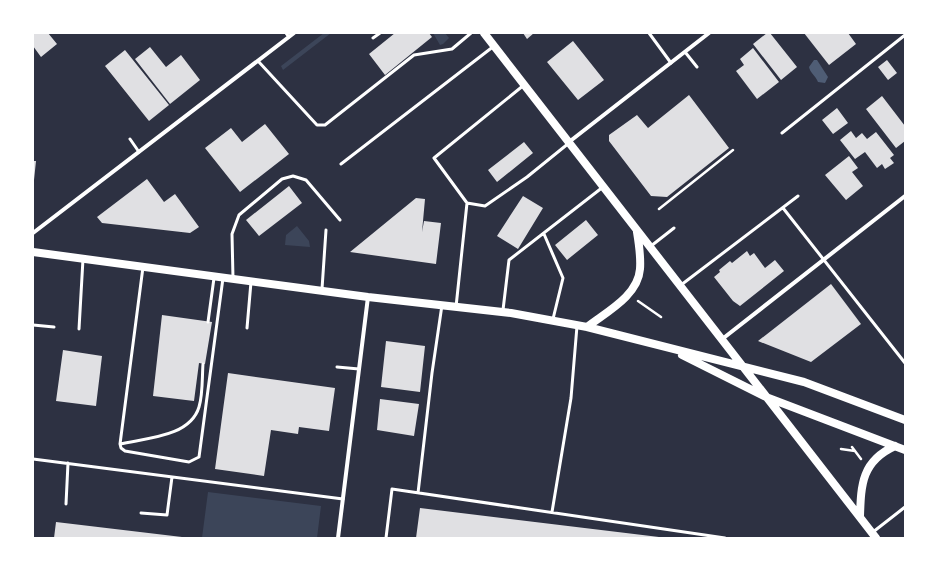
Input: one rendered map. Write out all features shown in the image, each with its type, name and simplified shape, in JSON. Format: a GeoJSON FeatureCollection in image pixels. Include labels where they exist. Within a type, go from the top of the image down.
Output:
{"type":"FeatureCollection","features":[{"type":"Feature","properties":{"kind":"main road"},"geometry":{"type":"LineString","coordinates":[[484,33],[874,535]]}},
{"type":"Feature","properties":{"kind":"main road"},"geometry":{"type":"LineString","coordinates":[[587,327],[621,302],[638,280],[640,256],[637,231]]}},
{"type":"Feature","properties":{"kind":"main road"},"geometry":{"type":"LineString","coordinates":[[33,252],[368,297],[503,312],[577,325],[804,382],[905,420]]}},
{"type":"Feature","properties":{"kind":"main road"},"geometry":{"type":"LineString","coordinates":[[667,348],[766,397],[905,450]]}},
{"type":"Feature","properties":{"kind":"main road"},"geometry":{"type":"LineString","coordinates":[[860,516],[861,486],[866,473],[877,457],[895,446]]}},
{"type":"Feature","properties":{"kind":"street"},"geometry":{"type":"LineString","coordinates":[[33,233],[258,61],[287,35],[294,33]]}},
{"type":"Feature","properties":{"kind":"street"},"geometry":{"type":"LineString","coordinates":[[569,142],[709,33]]}},
{"type":"Feature","properties":{"kind":"street"},"geometry":{"type":"LineString","coordinates":[[721,340],[905,196]]}},
{"type":"Feature","properties":{"kind":"street"},"geometry":{"type":"LineString","coordinates":[[338,538],[368,297]]}},
{"type":"Feature","properties":{"kind":"lane"},"geometry":{"type":"LineString","coordinates":[[373,38],[380,33]]}},
{"type":"Feature","properties":{"kind":"lane"},"geometry":{"type":"LineString","coordinates":[[258,61],[293,101],[317,124],[325,125],[414,55],[452,49],[460,44],[470,33]]}},
{"type":"Feature","properties":{"kind":"lane"},"geometry":{"type":"LineString","coordinates":[[649,33],[671,63]]}},
{"type":"Feature","properties":{"kind":"lane"},"geometry":{"type":"LineString","coordinates":[[782,132],[905,35]]}},
{"type":"Feature","properties":{"kind":"lane"},"geometry":{"type":"LineString","coordinates":[[341,164],[494,46]]}},
{"type":"Feature","properties":{"kind":"lane"},"geometry":{"type":"LineString","coordinates":[[685,52],[697,67]]}},
{"type":"Feature","properties":{"kind":"lane"},"geometry":{"type":"LineString","coordinates":[[456,307],[467,203],[434,158],[524,85]]}},
{"type":"Feature","properties":{"kind":"lane"},"geometry":{"type":"LineString","coordinates":[[130,139],[139,152]]}},
{"type":"Feature","properties":{"kind":"lane"},"geometry":{"type":"LineString","coordinates":[[467,203],[485,206],[527,177],[569,142]]}},
{"type":"Feature","properties":{"kind":"lane"},"geometry":{"type":"LineString","coordinates":[[233,279],[232,234],[239,214],[282,179],[293,176],[306,180],[340,220]]}},
{"type":"Feature","properties":{"kind":"lane"},"geometry":{"type":"LineString","coordinates":[[503,312],[509,260],[603,187]]}},
{"type":"Feature","properties":{"kind":"lane"},"geometry":{"type":"LineString","coordinates":[[680,286],[798,196]]}},
{"type":"Feature","properties":{"kind":"lane"},"geometry":{"type":"LineString","coordinates":[[783,208],[905,363]]}},
{"type":"Feature","properties":{"kind":"lane"},"geometry":{"type":"LineString","coordinates":[[650,247],[674,228]]}},
{"type":"Feature","properties":{"kind":"lane"},"geometry":{"type":"LineString","coordinates":[[322,291],[326,230]]}},
{"type":"Feature","properties":{"kind":"lane"},"geometry":{"type":"LineString","coordinates":[[544,234],[563,278],[553,321]]}},
{"type":"Feature","properties":{"kind":"lane"},"geometry":{"type":"LineString","coordinates":[[79,329],[83,259]]}},
{"type":"Feature","properties":{"kind":"lane"},"geometry":{"type":"LineString","coordinates":[[143,267],[120,444],[121,448],[125,451],[189,462],[199,457],[223,278]]}},
{"type":"Feature","properties":{"kind":"lane"},"geometry":{"type":"LineString","coordinates":[[208,322],[214,277]]}},
{"type":"Feature","properties":{"kind":"lane"},"geometry":{"type":"LineString","coordinates":[[247,328],[251,282]]}},
{"type":"Feature","properties":{"kind":"lane"},"geometry":{"type":"LineString","coordinates":[[418,492],[432,373],[442,305]]}},
{"type":"Feature","properties":{"kind":"lane"},"geometry":{"type":"LineString","coordinates":[[33,325],[54,327]]}},
{"type":"Feature","properties":{"kind":"lane"},"geometry":{"type":"LineString","coordinates":[[552,512],[571,398],[577,325]]}},
{"type":"Feature","properties":{"kind":"lane"},"geometry":{"type":"LineString","coordinates":[[120,444],[181,429],[193,420],[199,406],[203,364]]}},
{"type":"Feature","properties":{"kind":"lane"},"geometry":{"type":"LineString","coordinates":[[337,367],[359,369]]}},
{"type":"Feature","properties":{"kind":"lane"},"geometry":{"type":"LineString","coordinates":[[33,459],[343,499]]}},
{"type":"Feature","properties":{"kind":"lane"},"geometry":{"type":"LineString","coordinates":[[66,504],[68,463]]}},
{"type":"Feature","properties":{"kind":"lane"},"geometry":{"type":"LineString","coordinates":[[141,513],[167,515],[172,477]]}},
{"type":"Feature","properties":{"kind":"lane"},"geometry":{"type":"LineString","coordinates":[[386,538],[392,489],[725,538]]}},
{"type":"Feature","properties":{"kind":"lane"},"geometry":{"type":"LineString","coordinates":[[874,535],[905,507]]}},
{"type":"Feature","properties":{"kind":"lane"},"geometry":{"type":"LineString","coordinates":[[689,533],[689,538]]}},
{"type":"Feature","properties":{"kind":"path"},"geometry":{"type":"LineString","coordinates":[[658,209],[734,150]]}},
{"type":"Feature","properties":{"kind":"path"},"geometry":{"type":"LineString","coordinates":[[638,301],[661,317]]}},
{"type":"Feature","properties":{"kind":"path"},"geometry":{"type":"LineString","coordinates":[[852,447],[864,462]]}},
{"type":"Feature","properties":{"kind":"path"},"geometry":{"type":"LineString","coordinates":[[841,449],[856,452]]}},
{"type":"Feature","properties":{"kind":"shaded area"},"geometry":{"type":"Polygon","coordinates":[[[324,33],[331,33],[283,70],[281,66],[324,33]]]}},
{"type":"Feature","properties":{"kind":"shaded area"},"geometry":{"type":"Polygon","coordinates":[[[433,33],[445,33],[449,38],[440,45],[433,33]]]}},
{"type":"Feature","properties":{"kind":"shaded area"},"geometry":{"type":"Polygon","coordinates":[[[814,60],[817,60],[828,77],[825,83],[818,82],[809,67],[814,60]]]}},
{"type":"Feature","properties":{"kind":"shaded area"},"geometry":{"type":"Polygon","coordinates":[[[297,226],[309,241],[310,247],[285,245],[286,235],[297,226]]]}},
{"type":"Feature","properties":{"kind":"shaded area"},"geometry":{"type":"Polygon","coordinates":[[[208,492],[321,506],[317,538],[202,538],[208,492]]]}},
{"type":"Feature","properties":{"kind":"building"},"geometry":{"type":"Polygon","coordinates":[[[33,33],[48,33],[57,44],[41,57],[33,46],[33,33]]]}},
{"type":"Feature","properties":{"kind":"building"},"geometry":{"type":"Polygon","coordinates":[[[395,33],[429,33],[432,37],[385,75],[369,54],[395,33]]]}},
{"type":"Feature","properties":{"kind":"building"},"geometry":{"type":"Polygon","coordinates":[[[523,33],[534,33],[527,39],[523,33]]]}},
{"type":"Feature","properties":{"kind":"building"},"geometry":{"type":"Polygon","coordinates":[[[767,33],[770,33],[797,67],[781,80],[753,44],[767,33]]]}},
{"type":"Feature","properties":{"kind":"building"},"geometry":{"type":"Polygon","coordinates":[[[804,33],[848,33],[856,44],[829,65],[804,33]]]}},
{"type":"Feature","properties":{"kind":"building"},"geometry":{"type":"Polygon","coordinates":[[[573,41],[604,80],[578,100],[547,62],[573,41]]]}},
{"type":"Feature","properties":{"kind":"building"},"geometry":{"type":"Polygon","coordinates":[[[150,47],[166,67],[181,55],[200,80],[170,104],[135,59],[150,47]]]}},
{"type":"Feature","properties":{"kind":"building"},"geometry":{"type":"Polygon","coordinates":[[[753,48],[779,82],[757,99],[736,71],[744,65],[740,59],[753,48]]]}},
{"type":"Feature","properties":{"kind":"building"},"geometry":{"type":"Polygon","coordinates":[[[125,50],[169,105],[149,121],[105,66],[125,50]]]}},
{"type":"Feature","properties":{"kind":"building"},"geometry":{"type":"Polygon","coordinates":[[[887,60],[897,73],[888,80],[878,67],[887,60]]]}},
{"type":"Feature","properties":{"kind":"building"},"geometry":{"type":"Polygon","coordinates":[[[689,95],[729,148],[667,197],[651,196],[609,141],[609,135],[637,115],[648,128],[689,95]]]}},
{"type":"Feature","properties":{"kind":"building"},"geometry":{"type":"Polygon","coordinates":[[[882,96],[905,126],[905,141],[896,148],[866,109],[882,96]]]}},
{"type":"Feature","properties":{"kind":"building"},"geometry":{"type":"Polygon","coordinates":[[[837,108],[848,123],[833,134],[822,120],[837,108]]]}},
{"type":"Feature","properties":{"kind":"building"},"geometry":{"type":"Polygon","coordinates":[[[265,124],[289,154],[240,192],[205,148],[231,128],[242,142],[265,124]]]}},
{"type":"Feature","properties":{"kind":"building"},"geometry":{"type":"Polygon","coordinates":[[[851,131],[856,138],[862,133],[867,139],[876,132],[894,155],[890,158],[894,163],[885,169],[882,164],[877,168],[865,152],[855,159],[840,140],[851,131]]]}},
{"type":"Feature","properties":{"kind":"building"},"geometry":{"type":"Polygon","coordinates":[[[524,142],[533,153],[497,182],[488,170],[524,142]]]}},
{"type":"Feature","properties":{"kind":"building"},"geometry":{"type":"Polygon","coordinates":[[[849,156],[858,168],[852,172],[863,186],[846,200],[825,175],[849,156]]]}},
{"type":"Feature","properties":{"kind":"building"},"geometry":{"type":"Polygon","coordinates":[[[33,161],[36,161],[34,180],[33,180],[33,161]]]}},
{"type":"Feature","properties":{"kind":"building"},"geometry":{"type":"Polygon","coordinates":[[[147,179],[164,202],[175,194],[199,227],[190,233],[102,223],[97,217],[147,179]]]}},
{"type":"Feature","properties":{"kind":"building"},"geometry":{"type":"Polygon","coordinates":[[[289,186],[302,203],[259,236],[246,220],[289,186]]]}},
{"type":"Feature","properties":{"kind":"building"},"geometry":{"type":"Polygon","coordinates":[[[523,196],[543,208],[518,249],[497,236],[523,196]]]}},
{"type":"Feature","properties":{"kind":"building"},"geometry":{"type":"Polygon","coordinates":[[[416,198],[425,199],[422,232],[424,221],[441,223],[436,264],[350,252],[416,198]]]}},
{"type":"Feature","properties":{"kind":"building"},"geometry":{"type":"Polygon","coordinates":[[[586,220],[598,235],[567,260],[555,245],[586,220]]]}},
{"type":"Feature","properties":{"kind":"building"},"geometry":{"type":"Polygon","coordinates":[[[747,251],[750,256],[754,253],[765,268],[775,260],[784,271],[740,306],[733,301],[714,277],[720,272],[719,270],[730,261],[732,263],[747,251]]]}},
{"type":"Feature","properties":{"kind":"building"},"geometry":{"type":"Polygon","coordinates":[[[831,284],[861,324],[811,362],[758,341],[831,284]]]}},
{"type":"Feature","properties":{"kind":"building"},"geometry":{"type":"Polygon","coordinates":[[[162,315],[212,322],[205,364],[199,363],[194,401],[153,396],[162,315]]]}},
{"type":"Feature","properties":{"kind":"building"},"geometry":{"type":"Polygon","coordinates":[[[386,341],[425,346],[420,392],[381,387],[386,341]]]}},
{"type":"Feature","properties":{"kind":"building"},"geometry":{"type":"Polygon","coordinates":[[[63,350],[102,356],[96,406],[56,401],[63,350]]]}},
{"type":"Feature","properties":{"kind":"building"},"geometry":{"type":"Polygon","coordinates":[[[228,373],[335,388],[329,431],[299,427],[298,434],[271,430],[264,476],[215,469],[228,373]]]}},
{"type":"Feature","properties":{"kind":"building"},"geometry":{"type":"Polygon","coordinates":[[[380,399],[419,404],[414,436],[377,430],[380,399]]]}},
{"type":"Feature","properties":{"kind":"building"},"geometry":{"type":"Polygon","coordinates":[[[420,508],[659,537],[659,538],[416,538],[420,508]]]}},
{"type":"Feature","properties":{"kind":"building"},"geometry":{"type":"Polygon","coordinates":[[[56,522],[182,537],[54,538],[56,522]]]}}]}
